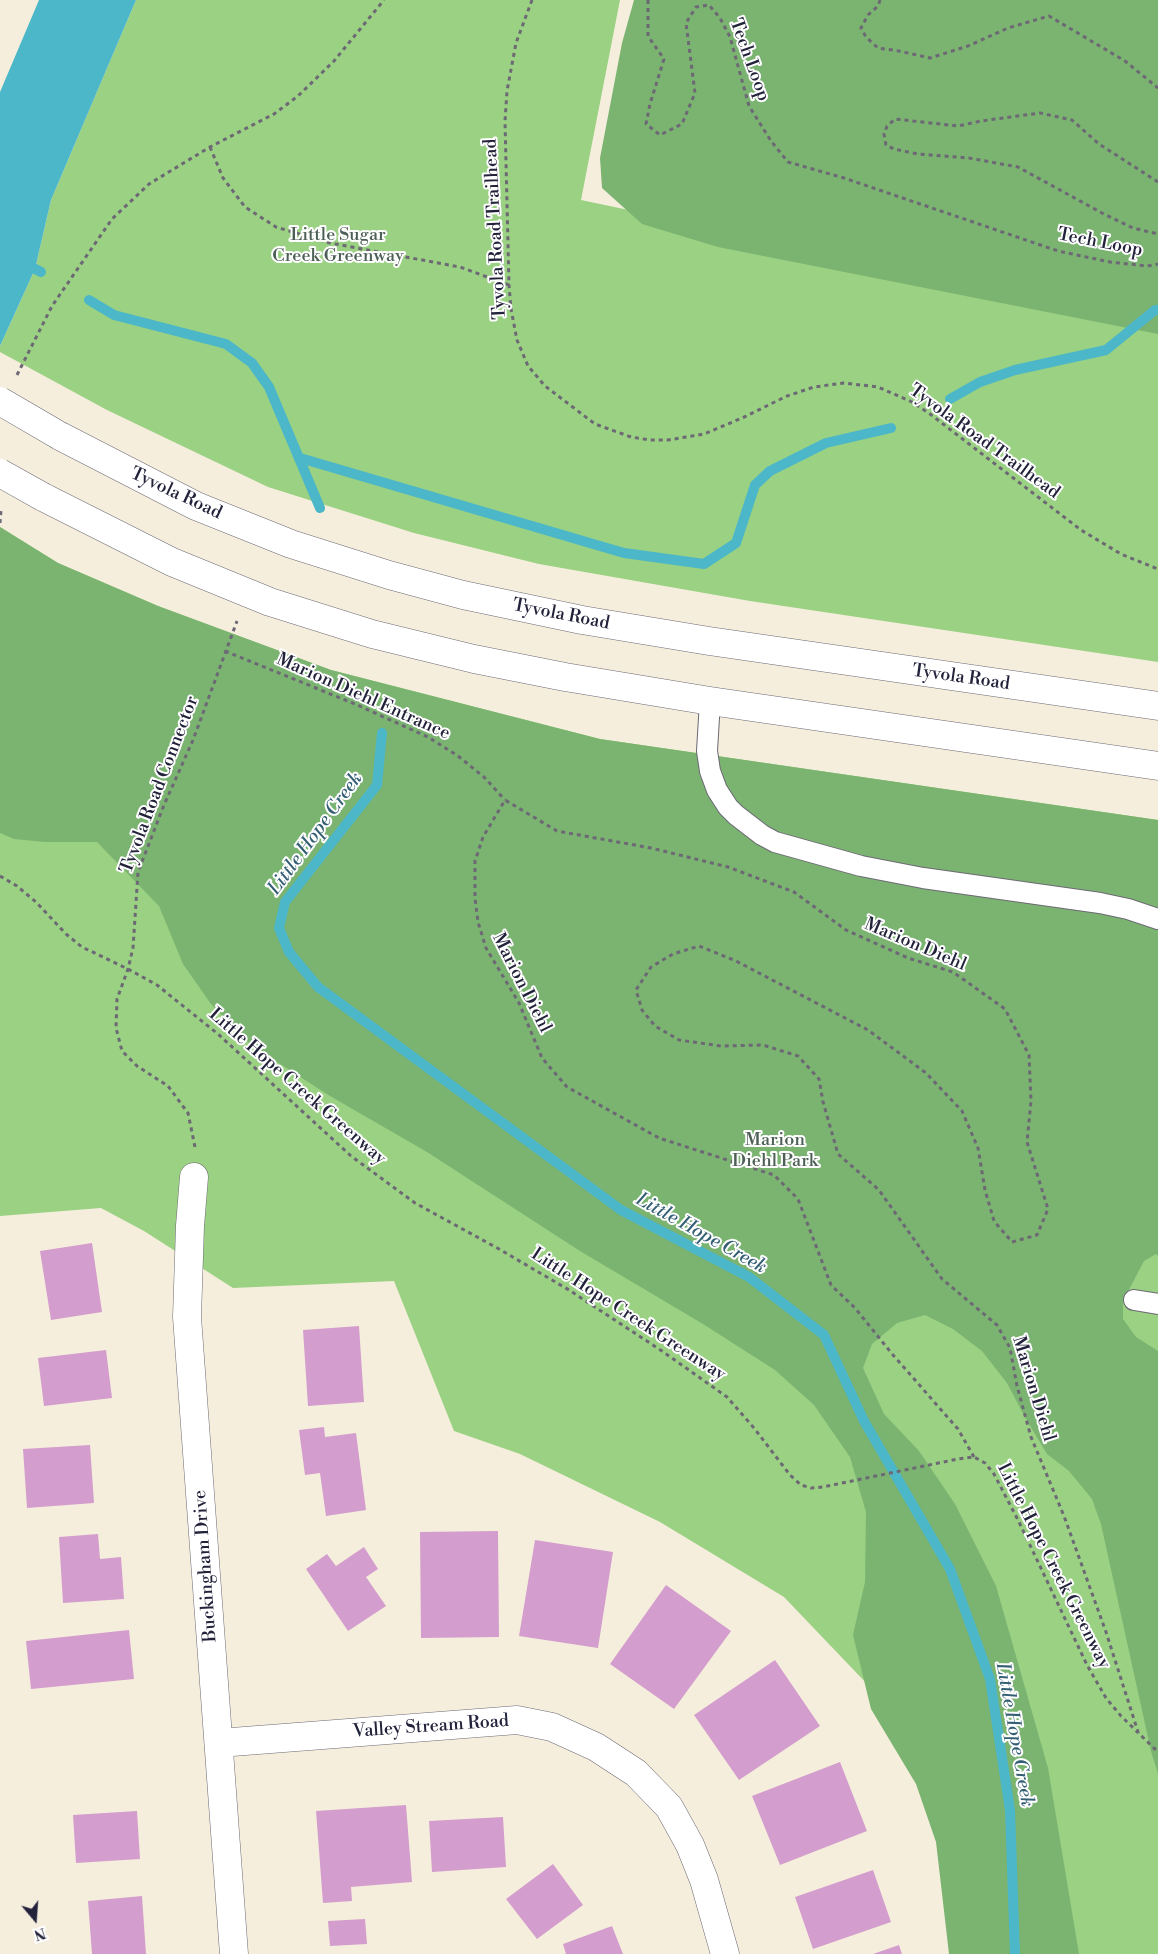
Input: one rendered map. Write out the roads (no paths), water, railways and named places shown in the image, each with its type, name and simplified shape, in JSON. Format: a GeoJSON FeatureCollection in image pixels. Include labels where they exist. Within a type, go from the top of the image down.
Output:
{"type":"FeatureCollection","features":[{"type":"Feature","properties":{"kind":"main road","name":"Tyvola Road"},"geometry":{"type":"LineString","coordinates":[[0,401],[60,436],[196,506],[291,544],[389,575],[463,595],[582,620],[708,641],[1158,706]]}},
{"type":"Feature","properties":{"kind":"main road"},"geometry":{"type":"LineString","coordinates":[[0,474],[172,562],[270,602],[363,631],[474,659],[565,678],[710,701],[1158,766]]}},
{"type":"Feature","properties":{"kind":"main road","name":"Buckingham Drive"},"geometry":{"type":"LineString","coordinates":[[194,1177],[190,1226],[187,1317],[234,1954]]}},
{"type":"Feature","properties":{"kind":"main road","name":"Valley Stream Road"},"geometry":{"type":"LineString","coordinates":[[219,1743],[517,1720],[552,1727],[596,1747],[636,1773],[669,1807],[690,1845],[704,1880],[725,1954]]}},
{"type":"Feature","properties":{"kind":"lane"},"geometry":{"type":"LineString","coordinates":[[710,701],[707,752],[716,790],[736,815],[762,835],[775,842],[861,866],[923,878],[1100,903],[1128,909],[1158,919]]}},
{"type":"Feature","properties":{"kind":"lane"},"geometry":{"type":"LineString","coordinates":[[1134,1300],[1158,1304]]}},
{"type":"Feature","properties":{"kind":"water"},"geometry":{"type":"Polygon","coordinates":[[[39,0],[136,0],[51,200],[35,269],[0,346],[0,92],[39,0]]]}},
{"type":"Feature","properties":{"kind":"waterway","name":"Little Hope Creek"},"geometry":{"type":"LineString","coordinates":[[24,263],[41,272]]}},
{"type":"Feature","properties":{"kind":"waterway","name":"Little Hope Creek"},"geometry":{"type":"LineString","coordinates":[[89,300],[114,315],[226,344],[252,363],[269,387],[320,508]]}},
{"type":"Feature","properties":{"kind":"waterway"},"geometry":{"type":"LineString","coordinates":[[950,399],[980,382],[1015,370],[1106,350],[1155,310],[1158,310]]}},
{"type":"Feature","properties":{"kind":"waterway"},"geometry":{"type":"LineString","coordinates":[[300,458],[624,553],[704,564],[736,543],[755,485],[770,471],[826,443],[891,428]]}},
{"type":"Feature","properties":{"kind":"waterway","name":"Little Hope Creek"},"geometry":{"type":"LineString","coordinates":[[382,733],[377,785],[285,902],[279,928],[289,952],[318,987],[621,1210],[749,1277],[824,1335],[864,1421],[950,1569],[990,1679],[1010,1810],[1015,1954]]}},
{"type":"Feature","properties":{"kind":"park label","name":"Little Sugar Creek Greenway"},"geometry":{"type":"Point","coordinates":[338,246]}},
{"type":"Feature","properties":{"kind":"park label","name":"Marion Diehl Park"},"geometry":{"type":"Point","coordinates":[775,1151]}}]}
